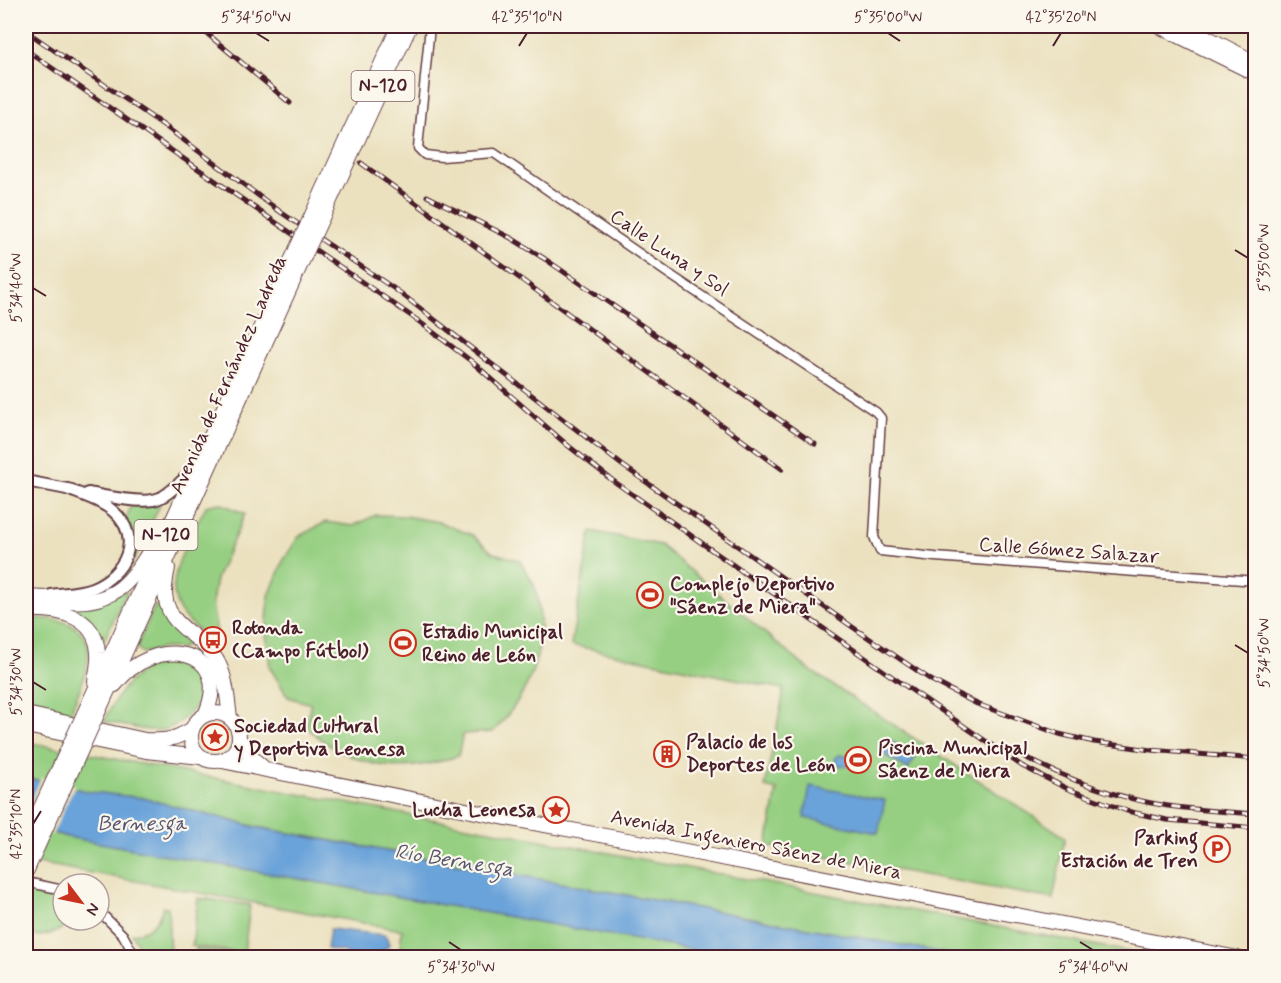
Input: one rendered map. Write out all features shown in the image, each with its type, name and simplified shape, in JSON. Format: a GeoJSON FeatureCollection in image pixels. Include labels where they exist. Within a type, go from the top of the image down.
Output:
{"type":"FeatureCollection","features":[{"type":"Feature","properties":{"kind":"main road","name":"Avenida de Fernández Ladreda"},"geometry":{"type":"LineString","coordinates":[[351,143],[399,26]]}},
{"type":"Feature","properties":{"kind":"main road","name":"Avenida de Fernández Ladreda"},"geometry":{"type":"LineString","coordinates":[[98,698],[200,485],[300,254],[351,143],[410,26]]}},
{"type":"Feature","properties":{"kind":"main road"},"geometry":{"type":"LineString","coordinates":[[1159,26],[1256,74]]}},
{"type":"Feature","properties":{"kind":"main road"},"geometry":{"type":"LineString","coordinates":[[1186,26],[1254,57]]}},
{"type":"Feature","properties":{"kind":"main road","name":"Avenida de Fernández Ladreda"},"geometry":{"type":"LineString","coordinates":[[26,872],[89,718],[238,374],[300,254]]}},
{"type":"Feature","properties":{"kind":"main road"},"geometry":{"type":"LineString","coordinates":[[32,597],[70,601],[101,598],[119,590],[131,579],[141,567],[220,399],[238,374]]}},
{"type":"Feature","properties":{"kind":"main road"},"geometry":{"type":"LineString","coordinates":[[200,485],[166,574],[165,599],[171,615],[180,626],[210,651],[218,662],[223,674],[231,717],[240,740],[250,756],[266,771]]}},
{"type":"Feature","properties":{"kind":"main road"},"geometry":{"type":"LineString","coordinates":[[26,610],[53,610],[67,613],[80,620],[89,630],[98,653],[98,698]]}},
{"type":"Feature","properties":{"kind":"main road"},"geometry":{"type":"LineString","coordinates":[[26,714],[145,740],[165,741],[179,737],[192,729],[205,715],[212,700],[213,688],[211,676],[199,662],[174,652],[143,660],[98,698]]}},
{"type":"Feature","properties":{"kind":"main road"},"geometry":{"type":"LineString","coordinates":[[205,715],[220,714],[231,717]]}},
{"type":"Feature","properties":{"kind":"main road","name":"Avenida de Fernández Ladreda"},"geometry":{"type":"LineString","coordinates":[[26,840],[89,718]]}},
{"type":"Feature","properties":{"kind":"main road"},"geometry":{"type":"LineString","coordinates":[[26,726],[146,751],[201,757],[213,762],[222,761],[232,754],[240,740]]}},
{"type":"Feature","properties":{"kind":"main road"},"geometry":{"type":"LineString","coordinates":[[192,729],[192,745],[201,757]]}},
{"type":"Feature","properties":{"kind":"main road","name":"Avenida Ingeniero Sáenz de Miera"},"geometry":{"type":"LineString","coordinates":[[222,761],[1238,957]]}},
{"type":"Feature","properties":{"kind":"street","name":"Calle Luna y Sol"},"geometry":{"type":"LineString","coordinates":[[430,26],[418,148],[425,155],[442,157],[494,153],[675,278],[876,412],[881,418],[874,537],[880,551]]}},
{"type":"Feature","properties":{"kind":"street"},"geometry":{"type":"LineString","coordinates":[[1169,26],[1179,28],[1186,26],[1192,38],[1215,52]]}},
{"type":"Feature","properties":{"kind":"street"},"geometry":{"type":"LineString","coordinates":[[26,481],[154,501],[170,493],[184,479]]}},
{"type":"Feature","properties":{"kind":"street"},"geometry":{"type":"LineString","coordinates":[[67,489],[104,505],[123,522]]}},
{"type":"Feature","properties":{"kind":"street"},"geometry":{"type":"LineString","coordinates":[[32,597],[87,590],[108,579],[118,570],[128,551],[128,535],[123,515],[129,503],[136,499]]}},
{"type":"Feature","properties":{"kind":"street","name":"Calle Gómez Salazar"},"geometry":{"type":"LineString","coordinates":[[880,551],[935,558],[1256,581]]}},
{"type":"Feature","properties":{"kind":"street"},"geometry":{"type":"LineString","coordinates":[[26,882],[51,887]]}},
{"type":"Feature","properties":{"kind":"street"},"geometry":{"type":"LineString","coordinates":[[111,923],[123,935],[136,957]]}},
{"type":"Feature","properties":{"kind":"green space"},"geometry":{"type":"Polygon","coordinates":[[[220,503],[245,514],[216,579],[212,603],[219,645],[216,646],[182,614],[176,602],[174,588],[180,560],[206,506],[220,503]]]}},
{"type":"Feature","properties":{"kind":"green space"},"geometry":{"type":"Polygon","coordinates":[[[131,505],[141,507],[160,505],[134,560],[130,557],[132,533],[126,519],[131,505]]]}},
{"type":"Feature","properties":{"kind":"green space","name":"Estadio Municipal Reino de León"},"geometry":{"type":"Polygon","coordinates":[[[376,515],[405,516],[439,522],[472,535],[493,553],[519,560],[535,588],[539,609],[539,648],[534,666],[518,700],[493,732],[463,734],[458,756],[442,761],[396,767],[367,762],[336,749],[306,727],[311,704],[288,697],[270,668],[266,634],[269,596],[283,561],[299,536],[326,522],[353,526],[376,515]]]}},
{"type":"Feature","properties":{"kind":"green space","name":"Piscina Municipal Sáenz de Miera"},"geometry":{"type":"Polygon","coordinates":[[[591,531],[660,545],[808,669],[1065,837],[1053,899],[767,846],[777,790],[765,787],[783,689],[571,645],[591,531]]]}},
{"type":"Feature","properties":{"kind":"green space"},"geometry":{"type":"Polygon","coordinates":[[[126,591],[103,642],[71,610],[72,605],[126,591]]]}},
{"type":"Feature","properties":{"kind":"green space"},"geometry":{"type":"Polygon","coordinates":[[[158,604],[162,604],[187,640],[187,644],[182,648],[164,648],[143,653],[138,649],[138,644],[158,604]]]}},
{"type":"Feature","properties":{"kind":"green space"},"geometry":{"type":"Polygon","coordinates":[[[26,619],[57,620],[74,626],[84,636],[88,648],[87,663],[69,716],[26,707],[26,619]]]}},
{"type":"Feature","properties":{"kind":"green space"},"geometry":{"type":"Polygon","coordinates":[[[173,661],[192,670],[201,682],[200,698],[182,720],[171,728],[158,731],[104,721],[123,689],[139,673],[160,663],[173,661]]]}},
{"type":"Feature","properties":{"kind":"green space"},"geometry":{"type":"Polygon","coordinates":[[[26,742],[1156,957],[966,957],[257,827],[143,798],[91,792],[26,778],[26,742]]]}},
{"type":"Feature","properties":{"kind":"green space"},"geometry":{"type":"Polygon","coordinates":[[[26,825],[67,837],[732,957],[399,957],[402,930],[111,877],[111,872],[86,872],[26,861],[26,825]]]}},
{"type":"Feature","properties":{"kind":"green space"},"geometry":{"type":"Polygon","coordinates":[[[27,890],[51,897],[51,932],[54,932],[26,938],[27,890]]]}},
{"type":"Feature","properties":{"kind":"green space"},"geometry":{"type":"Polygon","coordinates":[[[198,898],[250,905],[244,953],[192,946],[198,898]]]}},
{"type":"Feature","properties":{"kind":"green space"},"geometry":{"type":"Polygon","coordinates":[[[163,907],[168,907],[170,957],[144,957],[132,934],[152,926],[163,907]]]}},
{"type":"Feature","properties":{"kind":"green space"},"geometry":{"type":"Polygon","coordinates":[[[196,949],[252,956],[252,957],[195,957],[196,949]]]}},
{"type":"Feature","properties":{"kind":"water"},"geometry":{"type":"Polygon","coordinates":[[[889,740],[916,757],[908,769],[881,753],[889,740]]]}},
{"type":"Feature","properties":{"kind":"water"},"geometry":{"type":"Polygon","coordinates":[[[839,755],[854,758],[857,761],[856,765],[853,767],[838,765],[835,759],[839,755]]]}},
{"type":"Feature","properties":{"kind":"water","name":"Bernesga"},"geometry":{"type":"Polygon","coordinates":[[[26,778],[91,792],[143,798],[255,827],[966,957],[732,957],[67,837],[26,825],[26,778]]]}},
{"type":"Feature","properties":{"kind":"water"},"geometry":{"type":"Polygon","coordinates":[[[810,786],[885,800],[878,833],[804,818],[810,786]]]}},
{"type":"Feature","properties":{"kind":"water"},"geometry":{"type":"Polygon","coordinates":[[[330,929],[384,935],[389,945],[373,957],[345,957],[346,952],[327,949],[330,929]]]}},
{"type":"Feature","properties":{"kind":"pier"},"geometry":{"type":"Polygon","coordinates":[[[41,778],[75,785],[52,835],[26,828],[26,811],[41,778]]]}},
{"type":"Feature","properties":{"kind":"railway"},"geometry":{"type":"LineString","coordinates":[[198,26],[290,103]]}},
{"type":"Feature","properties":{"kind":"railway"},"geometry":{"type":"LineString","coordinates":[[26,31],[166,127],[282,213],[399,292],[622,465],[931,680],[977,704],[1059,734],[1094,742],[1151,750],[1256,759]]}},
{"type":"Feature","properties":{"kind":"railway"},"geometry":{"type":"LineString","coordinates":[[26,50],[417,320],[471,361],[566,444],[612,480],[1022,766],[1068,789],[1127,811],[1167,820],[1256,828]]}},
{"type":"Feature","properties":{"kind":"railway"},"geometry":{"type":"LineString","coordinates":[[361,163],[782,469]]}},
{"type":"Feature","properties":{"kind":"railway"},"geometry":{"type":"LineString","coordinates":[[427,196],[511,238],[545,259],[815,444]]}},
{"type":"Feature","properties":{"kind":"railway"},"geometry":{"type":"LineString","coordinates":[[1019,754],[1055,772],[1129,798],[1179,807],[1256,814]]}},
{"type":"Feature","properties":{"kind":"place","name":"Complejo Deportivo \"Sáenz de Miera\""},"geometry":{"type":"Point","coordinates":[650,595]}},
{"type":"Feature","properties":{"kind":"place","name":"Rotonda (Campo Fútbol)"},"geometry":{"type":"Point","coordinates":[213,640]}},
{"type":"Feature","properties":{"kind":"place","name":"Estadio Municipal Reino de León"},"geometry":{"type":"Point","coordinates":[403,643]}},
{"type":"Feature","properties":{"kind":"place","name":"Sociedad Cultural y Deportiva Leonesa"},"geometry":{"type":"Point","coordinates":[215,737]}},
{"type":"Feature","properties":{"kind":"place","name":"Palacio de los Deportes de León"},"geometry":{"type":"Point","coordinates":[667,754]}},
{"type":"Feature","properties":{"kind":"place","name":"Piscina Municipal Sáenz de Miera"},"geometry":{"type":"Point","coordinates":[858,760]}},
{"type":"Feature","properties":{"kind":"place","name":"Lucha Leonesa"},"geometry":{"type":"Point","coordinates":[556,810]}},
{"type":"Feature","properties":{"kind":"place","name":"Parking Estación de Tren"},"geometry":{"type":"Point","coordinates":[1217,849]}},
{"type":"Feature","properties":{"kind":"water label","name":"Río Bernesga"},"geometry":{"type":"Point","coordinates":[454,861]}}]}
